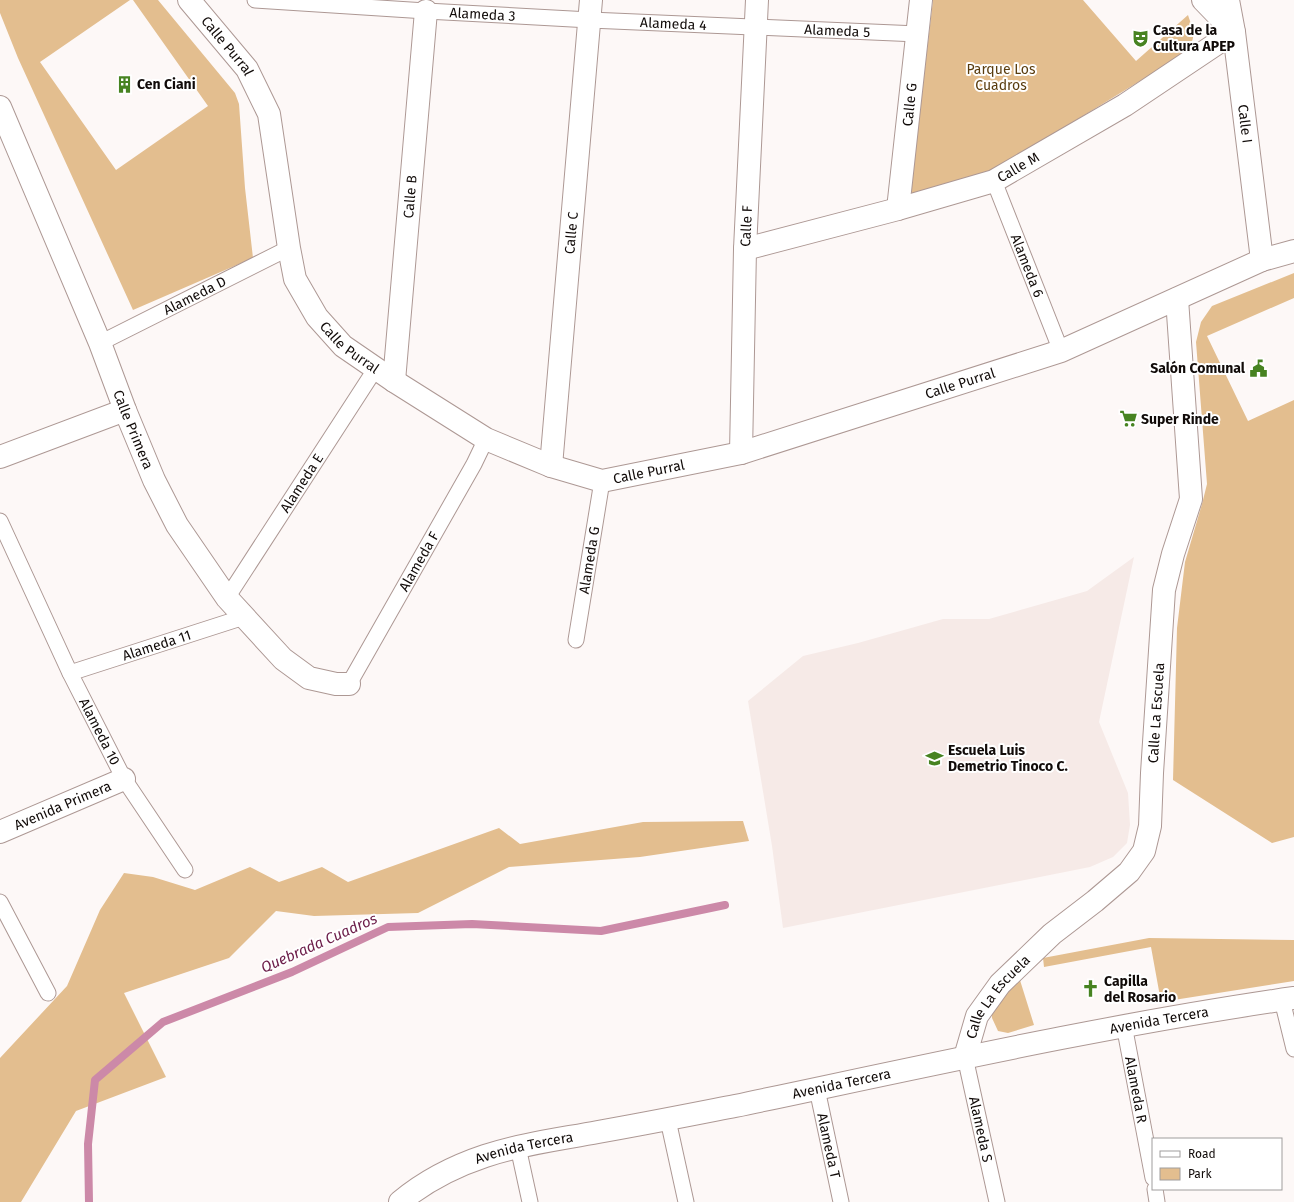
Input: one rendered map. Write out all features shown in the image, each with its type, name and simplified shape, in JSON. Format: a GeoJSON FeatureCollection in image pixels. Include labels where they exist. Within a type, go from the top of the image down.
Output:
{"type":"FeatureCollection","features":[{"type":"Feature","properties":{"kind":"street","name":"Calle Purral"},"geometry":{"type":"LineString","coordinates":[[189,0],[247,69],[269,114],[295,279],[317,317],[342,346],[486,439],[551,466],[602,480],[740,453],[1061,350],[1262,260],[1294,251]]}},
{"type":"Feature","properties":{"kind":"street","name":"Calle F"},"geometry":{"type":"LineString","coordinates":[[740,453],[745,249],[757,0]]}},
{"type":"Feature","properties":{"kind":"street","name":"Calle G"},"geometry":{"type":"LineString","coordinates":[[898,209],[921,0]]}},
{"type":"Feature","properties":{"kind":"street"},"geometry":{"type":"LineString","coordinates":[[1203,0],[1234,32]]}},
{"type":"Feature","properties":{"kind":"street"},"geometry":{"type":"LineString","coordinates":[[1228,0],[1234,32]]}},
{"type":"Feature","properties":{"kind":"street","name":"Calle C"},"geometry":{"type":"LineString","coordinates":[[551,466],[591,10]]}},
{"type":"Feature","properties":{"kind":"street","name":"Calle B"},"geometry":{"type":"LineString","coordinates":[[394,381],[426,11]]}},
{"type":"Feature","properties":{"kind":"street","name":"Calle M"},"geometry":{"type":"LineString","coordinates":[[745,249],[898,209],[994,181],[1125,105],[1234,32]]}},
{"type":"Feature","properties":{"kind":"street","name":"Calle I"},"geometry":{"type":"LineString","coordinates":[[1234,32],[1262,260]]}},
{"type":"Feature","properties":{"kind":"street","name":"Calle Primera"},"geometry":{"type":"LineString","coordinates":[[0,107],[100,343],[125,410],[154,480],[177,525],[227,598],[283,659],[309,678],[336,684],[349,684]]}},
{"type":"Feature","properties":{"kind":"street","name":"Calle La Escuela"},"geometry":{"type":"LineString","coordinates":[[965,1057],[977,1016],[1000,984],[1052,934],[1095,901],[1129,872],[1144,851],[1150,826],[1164,590],[1173,554],[1191,499],[1177,299]]}},
{"type":"Feature","properties":{"kind":"street"},"geometry":{"type":"LineString","coordinates":[[0,457],[125,410]]}},
{"type":"Feature","properties":{"kind":"street","name":"Avenida Primera"},"geometry":{"type":"LineString","coordinates":[[0,832],[124,779]]}},
{"type":"Feature","properties":{"kind":"street","name":"Avenida Tercera"},"geometry":{"type":"LineString","coordinates":[[400,1202],[408,1195],[446,1172],[484,1156],[518,1147],[668,1120],[1124,1025],[1288,999]]}},
{"type":"Feature","properties":{"kind":"lane","name":"Alameda 3"},"geometry":{"type":"LineString","coordinates":[[255,0],[426,11],[591,10]]}},
{"type":"Feature","properties":{"kind":"lane","name":"Alameda 4"},"geometry":{"type":"LineString","coordinates":[[591,10],[756,28]]}},
{"type":"Feature","properties":{"kind":"lane","name":"Alameda 5"},"geometry":{"type":"LineString","coordinates":[[756,28],[918,34]]}},
{"type":"Feature","properties":{"kind":"lane","name":"Alameda 6"},"geometry":{"type":"LineString","coordinates":[[994,181],[1061,350]]}},
{"type":"Feature","properties":{"kind":"lane","name":"Alameda D"},"geometry":{"type":"LineString","coordinates":[[100,343],[289,248]]}},
{"type":"Feature","properties":{"kind":"lane","name":"Alameda E"},"geometry":{"type":"LineString","coordinates":[[227,598],[376,368]]}},
{"type":"Feature","properties":{"kind":"lane","name":"Alameda F"},"geometry":{"type":"LineString","coordinates":[[349,684],[474,464],[486,439]]}},
{"type":"Feature","properties":{"kind":"lane","name":"Alameda G"},"geometry":{"type":"LineString","coordinates":[[576,640],[602,480]]}},
{"type":"Feature","properties":{"kind":"lane","name":"Alameda 10"},"geometry":{"type":"LineString","coordinates":[[0,521],[70,674],[124,779],[185,870]]}},
{"type":"Feature","properties":{"kind":"lane","name":"Alameda 11"},"geometry":{"type":"LineString","coordinates":[[70,674],[244,617]]}},
{"type":"Feature","properties":{"kind":"lane"},"geometry":{"type":"LineString","coordinates":[[0,902],[48,993]]}},
{"type":"Feature","properties":{"kind":"lane"},"geometry":{"type":"LineString","coordinates":[[1288,999],[1294,1049]]}},
{"type":"Feature","properties":{"kind":"lane","name":"Alameda R"},"geometry":{"type":"LineString","coordinates":[[1124,1025],[1152,1173]]}},
{"type":"Feature","properties":{"kind":"lane","name":"Alameda S"},"geometry":{"type":"LineString","coordinates":[[965,1057],[997,1202]]}},
{"type":"Feature","properties":{"kind":"lane","name":"Alameda T"},"geometry":{"type":"LineString","coordinates":[[817,1089],[841,1202]]}},
{"type":"Feature","properties":{"kind":"lane"},"geometry":{"type":"LineString","coordinates":[[668,1120],[686,1202]]}},
{"type":"Feature","properties":{"kind":"lane"},"geometry":{"type":"LineString","coordinates":[[518,1147],[530,1202]]}},
{"type":"Feature","properties":{"kind":"lane"},"geometry":{"type":"LineString","coordinates":[[1155,1190],[1157,1202]]}},
{"type":"Feature","properties":{"kind":"shaded area","name":"Escuela Luis Demetrio Tinoco C."},"geometry":{"type":"Polygon","coordinates":[[[1134,557],[1099,722],[1128,793],[1130,825],[1127,843],[1113,857],[1090,867],[783,928],[772,846],[748,701],[803,656],[858,643],[943,619],[989,619],[1087,591],[1134,557]]]}},
{"type":"Feature","properties":{"kind":"green space"},"geometry":{"type":"Polygon","coordinates":[[[0,0],[130,0],[40,62],[116,170],[208,106],[133,0],[158,0],[235,93],[239,104],[245,188],[253,258],[133,310],[18,58],[0,13],[0,0]]]}},
{"type":"Feature","properties":{"kind":"green space","name":"Parque Los Cuadros"},"geometry":{"type":"Polygon","coordinates":[[[933,0],[1083,0],[1136,61],[1188,15],[1193,31],[1193,40],[1184,54],[993,171],[910,194],[933,0]]]}},
{"type":"Feature","properties":{"kind":"green space"},"geometry":{"type":"Polygon","coordinates":[[[1294,273],[1294,298],[1207,336],[1248,421],[1294,400],[1294,837],[1272,843],[1173,780],[1177,628],[1185,562],[1207,484],[1196,342],[1201,322],[1212,306],[1294,273]]]}},
{"type":"Feature","properties":{"kind":"green space"},"geometry":{"type":"Polygon","coordinates":[[[743,821],[749,841],[640,857],[509,867],[418,913],[314,916],[276,911],[229,958],[124,993],[166,1077],[76,1111],[21,1202],[0,1202],[0,1058],[67,986],[100,910],[124,873],[153,877],[195,890],[250,867],[279,882],[322,867],[348,882],[499,828],[520,844],[643,822],[743,821]]]}},
{"type":"Feature","properties":{"kind":"green space"},"geometry":{"type":"Polygon","coordinates":[[[1149,938],[1294,940],[1294,981],[1161,1002],[1151,947],[1044,967],[1043,958],[1149,938]]]}},
{"type":"Feature","properties":{"kind":"green space"},"geometry":{"type":"Polygon","coordinates":[[[1019,977],[1034,1025],[1008,1033],[998,1031],[992,1018],[992,1007],[1019,977]]]}},
{"type":"Feature","properties":{"kind":"waterway","name":"Quebrada Cuadros"},"geometry":{"type":"LineString","coordinates":[[89,1202],[88,1144],[95,1080],[163,1022],[292,972],[388,927],[472,924],[601,931],[725,905]]}},
{"type":"Feature","properties":{"kind":"place","name":"Casa de la Cultura APEP"},"geometry":{"type":"Point","coordinates":[1140,38]}},
{"type":"Feature","properties":{"kind":"place","name":"Cen Ciani"},"geometry":{"type":"Point","coordinates":[124,84]}},
{"type":"Feature","properties":{"kind":"place","name":"Salón Comunal"},"geometry":{"type":"Point","coordinates":[1258,368]}},
{"type":"Feature","properties":{"kind":"place","name":"Super Rinde"},"geometry":{"type":"Point","coordinates":[1128,419]}},
{"type":"Feature","properties":{"kind":"place","name":"Escuela Luis Demetrio Tinoco C."},"geometry":{"type":"Point","coordinates":[935,758]}},
{"type":"Feature","properties":{"kind":"place","name":"Capilla del Rosario"},"geometry":{"type":"Point","coordinates":[1091,989]}}]}
